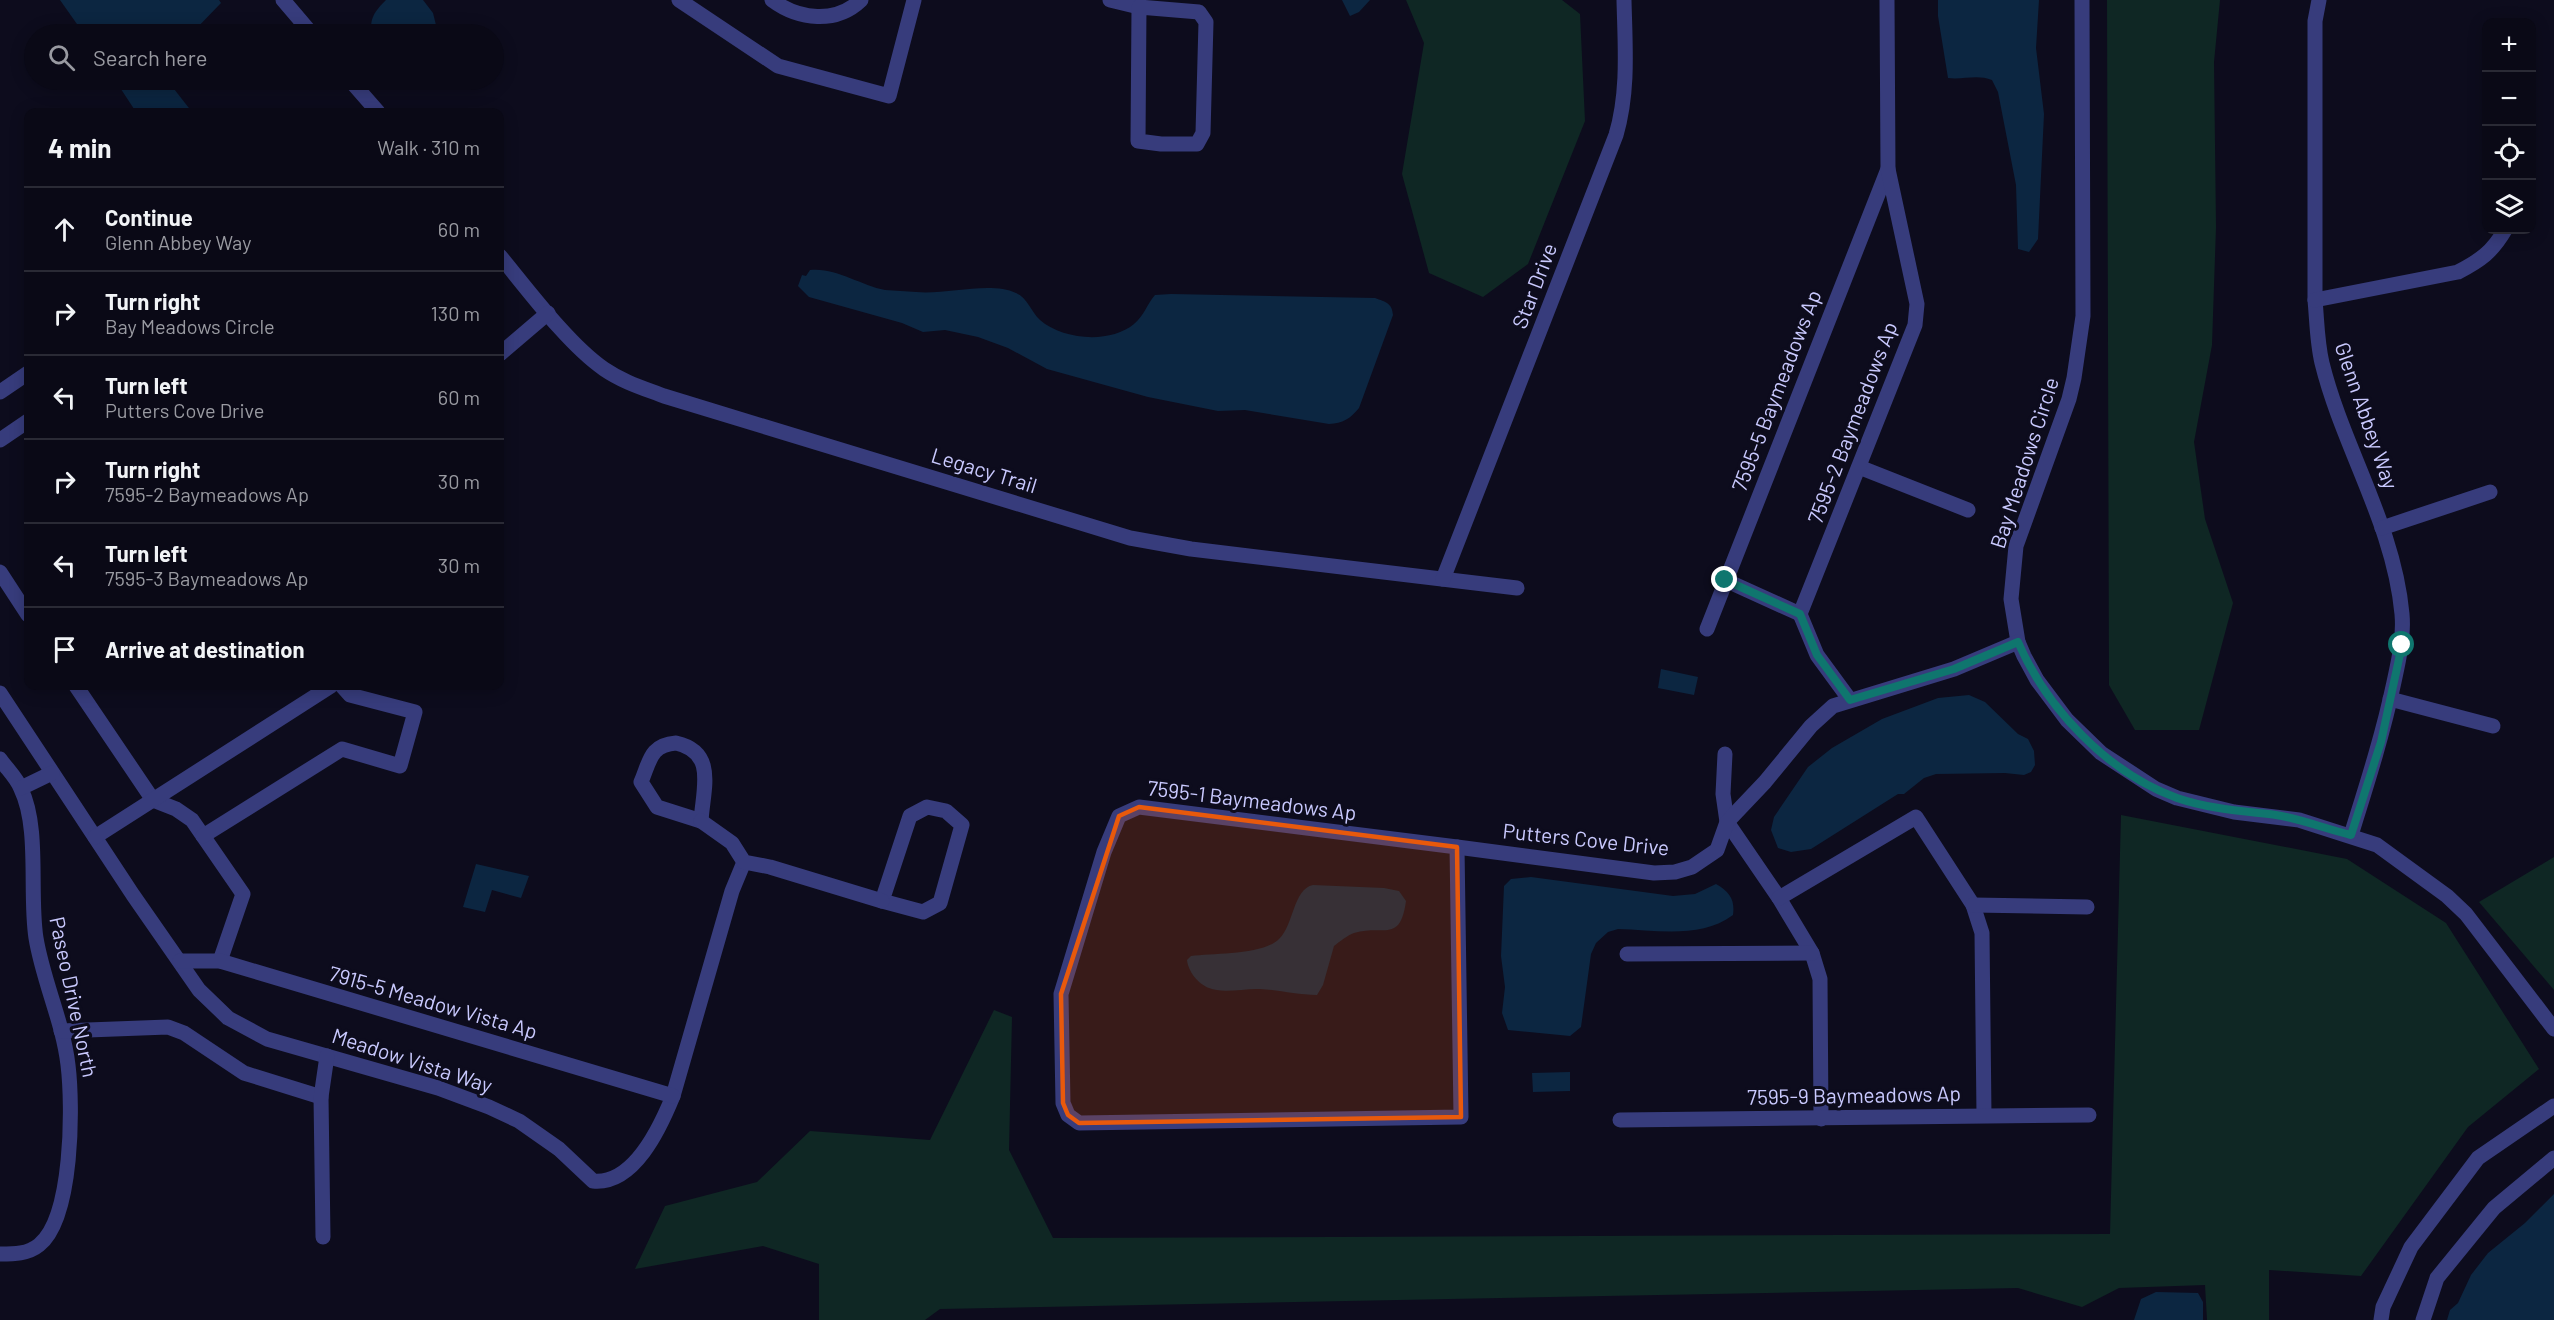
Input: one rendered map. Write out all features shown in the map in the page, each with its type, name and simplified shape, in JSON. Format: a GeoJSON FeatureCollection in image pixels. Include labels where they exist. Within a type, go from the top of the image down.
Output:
{"type":"FeatureCollection","features":[{"type":"Feature","properties":{"kind":"street"},"geometry":{"type":"LineString","coordinates":[[282,0],[303,24]]}},
{"type":"Feature","properties":{"kind":"street"},"geometry":{"type":"LineString","coordinates":[[679,0],[778,66],[889,96],[914,0]]}},
{"type":"Feature","properties":{"kind":"street"},"geometry":{"type":"LineString","coordinates":[[772,0],[784,9],[804,15],[823,17],[840,16],[861,0]]}},
{"type":"Feature","properties":{"kind":"street"},"geometry":{"type":"LineString","coordinates":[[1110,0],[1138,7],[1199,12],[1206,22],[1203,133],[1197,144],[1161,144],[1138,141],[1138,7]]}},
{"type":"Feature","properties":{"kind":"street","name":"Star Drive"},"geometry":{"type":"LineString","coordinates":[[1443,579],[1623,113],[1625,91],[1624,0]]}},
{"type":"Feature","properties":{"kind":"street","name":"7595-2 Baymeadows Ap"},"geometry":{"type":"LineString","coordinates":[[1800,614],[1912,336],[1917,304],[1888,169],[1887,0]]}},
{"type":"Feature","properties":{"kind":"street","name":"Bay Meadows Circle"},"geometry":{"type":"LineString","coordinates":[[2082,0],[2082,325],[2069,399],[2016,546],[2011,599],[2018,642],[2037,680],[2067,720],[2100,753],[2156,789],[2196,803],[2234,812],[2299,819],[2377,844],[2400,860],[2466,914],[2554,1029]]}},
{"type":"Feature","properties":{"kind":"street","name":"Glenn Abbey Way"},"geometry":{"type":"LineString","coordinates":[[2319,0],[2316,21],[2315,300],[2318,340],[2322,364],[2382,528],[2397,577],[2402,616],[2402,645],[2381,742],[2351,835]]}},
{"type":"Feature","properties":{"kind":"street"},"geometry":{"type":"LineString","coordinates":[[359,90],[374,108]]}},
{"type":"Feature","properties":{"kind":"street","name":"7595-5 Baymeadows Ap"},"geometry":{"type":"LineString","coordinates":[[1707,629],[1888,169]]}},
{"type":"Feature","properties":{"kind":"street"},"geometry":{"type":"LineString","coordinates":[[2315,300],[2458,272],[2479,261],[2494,248],[2503,234]]}},
{"type":"Feature","properties":{"kind":"street","name":"Legacy Trail"},"geometry":{"type":"LineString","coordinates":[[504,261],[548,313],[603,368],[631,384],[1130,538],[1191,549],[1517,588]]}},
{"type":"Feature","properties":{"kind":"street"},"geometry":{"type":"LineString","coordinates":[[504,351],[548,313]]}},
{"type":"Feature","properties":{"kind":"street"},"geometry":{"type":"LineString","coordinates":[[0,392],[24,377]]}},
{"type":"Feature","properties":{"kind":"street"},"geometry":{"type":"LineString","coordinates":[[0,440],[24,424]]}},
{"type":"Feature","properties":{"kind":"street"},"geometry":{"type":"LineString","coordinates":[[1859,467],[1968,510]]}},
{"type":"Feature","properties":{"kind":"street"},"geometry":{"type":"LineString","coordinates":[[2382,528],[2490,492]]}},
{"type":"Feature","properties":{"kind":"street"},"geometry":{"type":"LineString","coordinates":[[0,572],[24,609]]}},
{"type":"Feature","properties":{"kind":"street"},"geometry":{"type":"LineString","coordinates":[[1725,580],[1800,614],[1817,655],[1850,700]]}},
{"type":"Feature","properties":{"kind":"street","name":"Putters Cove Drive"},"geometry":{"type":"LineString","coordinates":[[1457,847],[1654,873],[1675,872],[1692,867],[1717,850],[1726,822],[1765,782],[1811,726],[1833,706],[1954,669],[2018,642]]}},
{"type":"Feature","properties":{"kind":"street"},"geometry":{"type":"LineString","coordinates":[[79,690],[153,800],[176,809],[192,819],[243,894],[220,962]]}},
{"type":"Feature","properties":{"kind":"street"},"geometry":{"type":"LineString","coordinates":[[95,837],[325,690]]}},
{"type":"Feature","properties":{"kind":"street"},"geometry":{"type":"LineString","coordinates":[[203,836],[342,749],[400,766],[415,712],[350,695],[346,690]]}},
{"type":"Feature","properties":{"kind":"street","name":"Meadow Vista Way"},"geometry":{"type":"LineString","coordinates":[[0,693],[199,990],[228,1018],[267,1039],[438,1088],[519,1121],[559,1149],[593,1181],[613,1180],[624,1174],[651,1140],[673,1096],[732,891],[744,862]]}},
{"type":"Feature","properties":{"kind":"street"},"geometry":{"type":"LineString","coordinates":[[2390,699],[2493,726]]}},
{"type":"Feature","properties":{"kind":"street"},"geometry":{"type":"LineString","coordinates":[[701,821],[705,766],[699,754],[688,746],[676,743],[664,744],[654,750],[641,782],[657,807],[701,821],[732,843],[744,862],[770,867],[882,901],[922,912],[940,903],[962,825],[946,811],[927,807],[910,816],[882,901]]}},
{"type":"Feature","properties":{"kind":"street"},"geometry":{"type":"LineString","coordinates":[[1725,754],[1723,794],[1726,822],[1779,898],[1812,953],[1820,978],[1821,1119]]}},
{"type":"Feature","properties":{"kind":"street","name":"Paseo Drive North"},"geometry":{"type":"LineString","coordinates":[[0,759],[21,788],[31,833],[36,938],[68,1064],[71,1136],[61,1199],[51,1228],[40,1244],[27,1252],[0,1254]]}},
{"type":"Feature","properties":{"kind":"street"},"geometry":{"type":"LineString","coordinates":[[21,788],[52,773]]}},
{"type":"Feature","properties":{"kind":"street","name":"7595-1 Baymeadows Ap"},"geometry":{"type":"LineString","coordinates":[[1139,807],[1457,847],[1461,1117],[1079,1123],[1068,1115],[1063,1103],[1061,994],[1104,852],[1119,816],[1139,807]]}},
{"type":"Feature","properties":{"kind":"street"},"geometry":{"type":"LineString","coordinates":[[1779,898],[1916,817],[1973,906],[1982,933],[1984,1115]]}},
{"type":"Feature","properties":{"kind":"street"},"geometry":{"type":"LineString","coordinates":[[1973,906],[2087,907]]}},
{"type":"Feature","properties":{"kind":"street"},"geometry":{"type":"LineString","coordinates":[[1627,954],[1812,953]]}},
{"type":"Feature","properties":{"kind":"street","name":"7915-5 Meadow Vista Ap"},"geometry":{"type":"LineString","coordinates":[[180,962],[193,960],[220,962],[673,1096]]}},
{"type":"Feature","properties":{"kind":"street"},"geometry":{"type":"LineString","coordinates":[[61,1031],[168,1027],[184,1033],[244,1073],[321,1097]]}},
{"type":"Feature","properties":{"kind":"street"},"geometry":{"type":"LineString","coordinates":[[323,1237],[321,1097],[327,1056]]}},
{"type":"Feature","properties":{"kind":"street"},"geometry":{"type":"LineString","coordinates":[[2381,1320],[2383,1307],[2411,1247],[2478,1158],[2554,1106]]}},
{"type":"Feature","properties":{"kind":"street","name":"7595-9 Baymeadows Ap"},"geometry":{"type":"LineString","coordinates":[[1620,1120],[2089,1115]]}},
{"type":"Feature","properties":{"kind":"street"},"geometry":{"type":"LineString","coordinates":[[2423,1320],[2437,1278],[2494,1208],[2554,1158]]}},
{"type":"Feature","properties":{"kind":"highlighted area"},"geometry":{"type":"Polygon","coordinates":[[[1139,807],[1457,847],[1461,1117],[1079,1123],[1068,1115],[1063,1103],[1061,994],[1119,816],[1139,807]]]}},
{"type":"Feature","properties":{"kind":"green space"},"geometry":{"type":"Polygon","coordinates":[[[1406,0],[1562,0],[1580,14],[1585,121],[1528,264],[1483,297],[1429,273],[1402,174],[1424,43],[1406,0]]]}},
{"type":"Feature","properties":{"kind":"green space"},"geometry":{"type":"Polygon","coordinates":[[[2107,0],[2220,0],[2214,62],[2216,227],[2212,345],[2194,442],[2205,519],[2233,603],[2199,730],[2135,730],[2109,685],[2107,0]]]}},
{"type":"Feature","properties":{"kind":"green space"},"geometry":{"type":"Polygon","coordinates":[[[2121,815],[2347,859],[2446,923],[2539,1069],[2468,1127],[2361,1276],[2269,1270],[2269,1320],[2207,1320],[2205,1285],[2119,1288],[2082,1307],[2018,1288],[940,1309],[925,1320],[819,1320],[819,1264],[763,1246],[635,1269],[665,1206],[757,1182],[810,1131],[930,1140],[994,1010],[1012,1017],[1009,1150],[1053,1238],[2110,1234],[2121,815]]]}},
{"type":"Feature","properties":{"kind":"green space"},"geometry":{"type":"Polygon","coordinates":[[[2554,857],[2554,990],[2479,902],[2554,857]]]}},
{"type":"Feature","properties":{"kind":"water"},"geometry":{"type":"Polygon","coordinates":[[[60,0],[219,0],[221,3],[201,24],[77,24],[60,0]]]}},
{"type":"Feature","properties":{"kind":"water"},"geometry":{"type":"Polygon","coordinates":[[[386,0],[423,0],[433,13],[436,24],[371,24],[376,11],[386,0]]]}},
{"type":"Feature","properties":{"kind":"water"},"geometry":{"type":"Polygon","coordinates":[[[1342,0],[1370,0],[1359,12],[1350,16],[1342,0]]]}},
{"type":"Feature","properties":{"kind":"water"},"geometry":{"type":"Polygon","coordinates":[[[1938,0],[2039,0],[2036,48],[2044,114],[2038,239],[2029,252],[2018,249],[2016,185],[1998,92],[1992,80],[1986,78],[1948,78],[1938,16],[1938,0]]]}},
{"type":"Feature","properties":{"kind":"water"},"geometry":{"type":"Polygon","coordinates":[[[122,90],[175,90],[189,108],[133,108],[122,90]]]}},
{"type":"Feature","properties":{"kind":"water"},"geometry":{"type":"Polygon","coordinates":[[[810,270],[829,271],[885,290],[928,292],[994,288],[1005,290],[1020,295],[1037,317],[1050,327],[1061,332],[1087,337],[1112,335],[1134,324],[1155,295],[1375,298],[1390,305],[1393,315],[1359,408],[1346,420],[1329,424],[1245,410],[1218,411],[1148,397],[1047,369],[1008,348],[978,337],[945,330],[923,332],[902,323],[809,297],[798,286],[802,275],[806,276],[810,270]]]}},
{"type":"Feature","properties":{"kind":"water"},"geometry":{"type":"Polygon","coordinates":[[[1661,669],[1698,677],[1694,695],[1658,688],[1661,669]]]}},
{"type":"Feature","properties":{"kind":"water"},"geometry":{"type":"Polygon","coordinates":[[[1969,695],[1985,702],[2018,734],[2028,739],[2034,751],[2035,765],[2031,772],[2024,775],[1936,774],[1924,778],[1904,794],[1898,794],[1811,849],[1791,852],[1778,848],[1771,830],[1774,817],[1808,767],[1832,748],[1882,719],[1938,698],[1969,695]]]}},
{"type":"Feature","properties":{"kind":"water"},"geometry":{"type":"Polygon","coordinates":[[[476,864],[529,876],[521,898],[492,890],[485,912],[463,907],[476,864]]]}},
{"type":"Feature","properties":{"kind":"water"},"geometry":{"type":"Polygon","coordinates":[[[1531,877],[1673,896],[1695,894],[1716,884],[1730,897],[1733,915],[1720,923],[1693,930],[1618,929],[1608,932],[1596,943],[1591,954],[1581,1027],[1570,1036],[1508,1030],[1502,1013],[1505,987],[1501,956],[1504,886],[1511,879],[1531,877]]]}},
{"type":"Feature","properties":{"kind":"water"},"geometry":{"type":"Polygon","coordinates":[[[1313,885],[1384,888],[1399,891],[1406,901],[1400,923],[1389,930],[1354,933],[1334,946],[1323,985],[1317,995],[1260,989],[1215,990],[1205,986],[1194,977],[1187,960],[1191,956],[1250,951],[1272,944],[1279,939],[1288,925],[1301,893],[1313,885]]]}},
{"type":"Feature","properties":{"kind":"water"},"geometry":{"type":"Polygon","coordinates":[[[1570,1072],[1570,1091],[1533,1092],[1532,1073],[1570,1072]]]}},
{"type":"Feature","properties":{"kind":"water"},"geometry":{"type":"Polygon","coordinates":[[[2554,1194],[2554,1320],[2447,1320],[2450,1310],[2458,1303],[2471,1275],[2488,1253],[2525,1223],[2554,1194]]]}},
{"type":"Feature","properties":{"kind":"water"},"geometry":{"type":"Polygon","coordinates":[[[2156,1292],[2198,1293],[2203,1302],[2203,1320],[2134,1320],[2141,1299],[2156,1292]]]}},
{"type":"Feature","properties":{"kind":"route"},"geometry":{"type":"LineString","coordinates":[[1725,580],[1800,614],[1817,655],[1850,700],[1954,669],[2018,642],[2037,680],[2067,720],[2100,753],[2156,789],[2177,798],[2234,812],[2299,819],[2351,835],[2381,742],[2402,645]]}}]}
